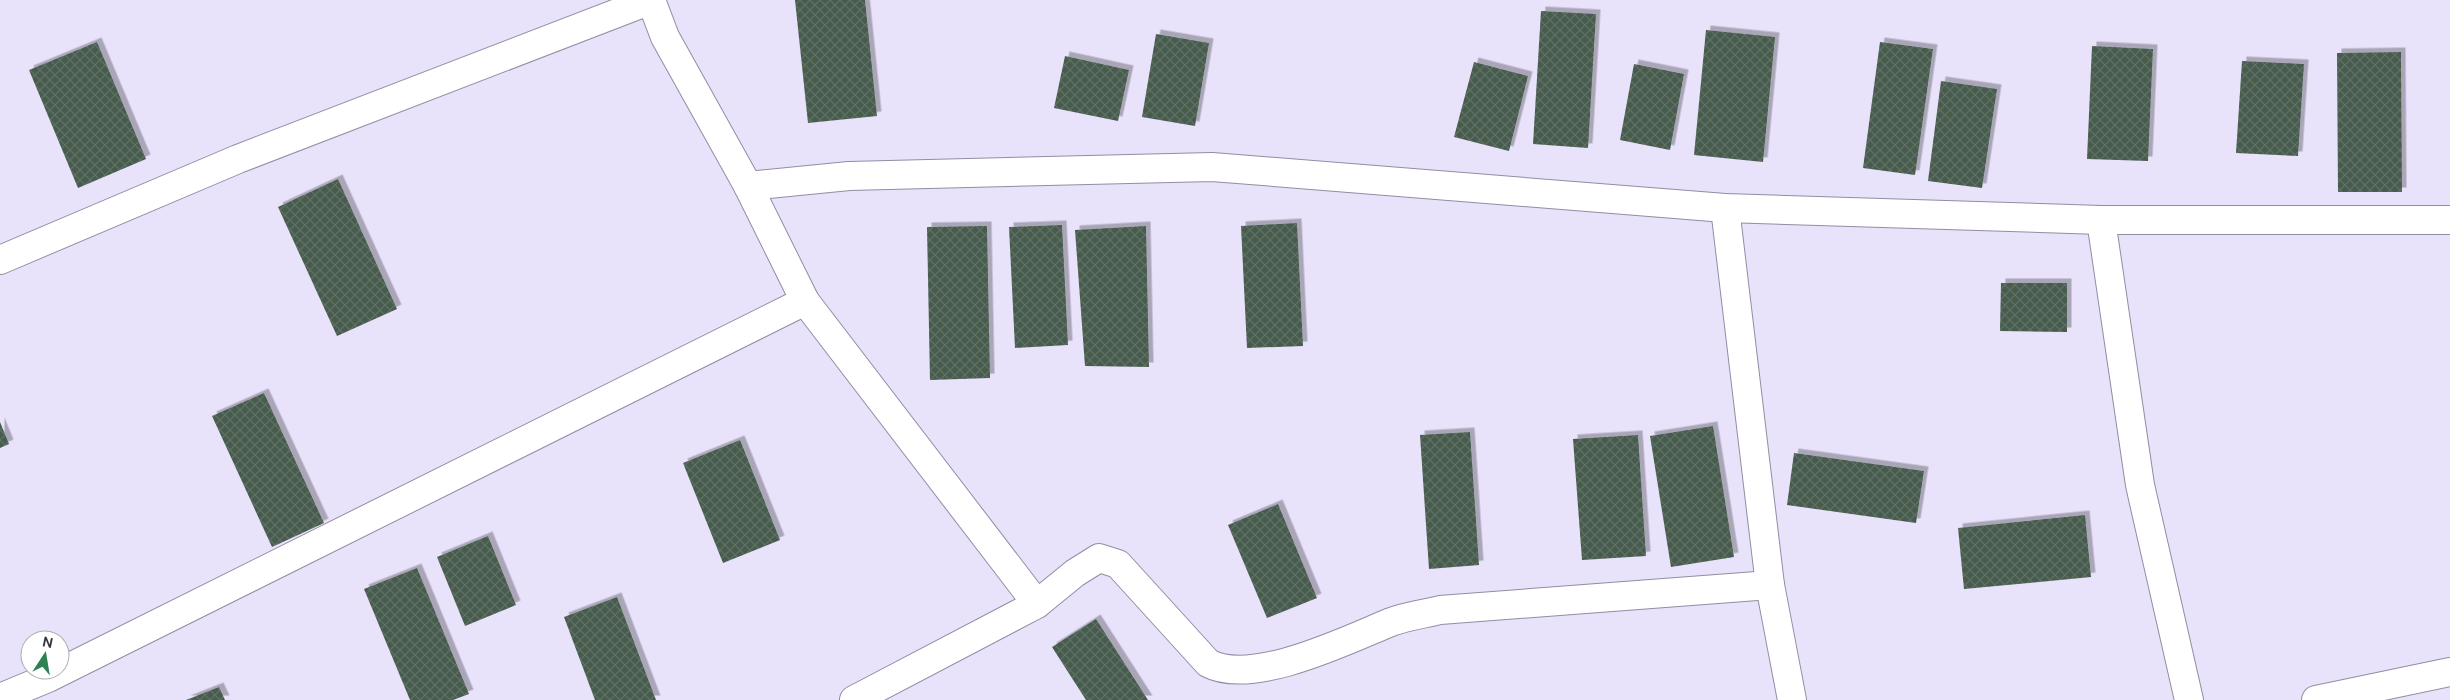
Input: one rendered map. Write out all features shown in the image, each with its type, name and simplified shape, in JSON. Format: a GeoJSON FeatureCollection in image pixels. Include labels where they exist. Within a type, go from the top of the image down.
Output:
{"type":"FeatureCollection","features":[{"type":"Feature","properties":{"kind":"street"},"geometry":{"type":"LineString","coordinates":[[0,260],[238,159],[652,0],[665,38],[748,186],[805,301],[1037,604]]}},
{"type":"Feature","properties":{"kind":"street"},"geometry":{"type":"LineString","coordinates":[[748,186],[849,176],[1212,168],[1725,208],[2101,220],[2450,220]]}},
{"type":"Feature","properties":{"kind":"street"},"geometry":{"type":"LineString","coordinates":[[1725,208],[1770,585],[1792,700]]}},
{"type":"Feature","properties":{"kind":"street"},"geometry":{"type":"LineString","coordinates":[[2101,220],[2140,485],[2189,700]]}},
{"type":"Feature","properties":{"kind":"street"},"geometry":{"type":"LineString","coordinates":[[0,698],[48,678],[805,301]]}},
{"type":"Feature","properties":{"kind":"street"},"geometry":{"type":"LineString","coordinates":[[854,700],[1037,604],[1074,573],[1099,558],[1118,564],[1208,663],[1219,669],[1241,671],[1264,668],[1347,641],[1394,621],[1440,610],[1770,585]]}},
{"type":"Feature","properties":{"kind":"street"},"geometry":{"type":"LineString","coordinates":[[2316,700],[2450,672]]}},
{"type":"Feature","properties":{"kind":"building"},"geometry":{"type":"Polygon","coordinates":[[[795,0],[865,0],[877,116],[808,123],[795,0]]]}},
{"type":"Feature","properties":{"kind":"building"},"geometry":{"type":"Polygon","coordinates":[[[1541,11],[1596,14],[1588,148],[1533,144],[1541,11]]]}},
{"type":"Feature","properties":{"kind":"building"},"geometry":{"type":"Polygon","coordinates":[[[1706,30],[1775,37],[1763,162],[1694,155],[1706,30]]]}},
{"type":"Feature","properties":{"kind":"building"},"geometry":{"type":"Polygon","coordinates":[[[1156,34],[1209,43],[1195,126],[1142,117],[1156,34]]]}},
{"type":"Feature","properties":{"kind":"building"},"geometry":{"type":"Polygon","coordinates":[[[97,42],[146,159],[78,188],[29,70],[97,42]]]}},
{"type":"Feature","properties":{"kind":"building"},"geometry":{"type":"Polygon","coordinates":[[[1880,42],[1933,49],[1915,175],[1863,168],[1880,42]]]}},
{"type":"Feature","properties":{"kind":"building"},"geometry":{"type":"Polygon","coordinates":[[[2092,46],[2153,49],[2148,161],[2087,159],[2092,46]]]}},
{"type":"Feature","properties":{"kind":"building"},"geometry":{"type":"Polygon","coordinates":[[[2401,52],[2402,192],[2338,192],[2337,53],[2401,52]]]}},
{"type":"Feature","properties":{"kind":"building"},"geometry":{"type":"Polygon","coordinates":[[[1065,56],[1129,70],[1118,121],[1054,108],[1065,56]]]}},
{"type":"Feature","properties":{"kind":"building"},"geometry":{"type":"Polygon","coordinates":[[[2242,61],[2304,64],[2298,156],[2236,153],[2242,61]]]}},
{"type":"Feature","properties":{"kind":"building"},"geometry":{"type":"Polygon","coordinates":[[[1474,62],[1528,76],[1509,151],[1454,137],[1474,62]]]}},
{"type":"Feature","properties":{"kind":"building"},"geometry":{"type":"Polygon","coordinates":[[[1634,64],[1684,74],[1670,150],[1620,140],[1634,64]]]}},
{"type":"Feature","properties":{"kind":"building"},"geometry":{"type":"Polygon","coordinates":[[[1941,81],[1997,89],[1982,188],[1928,181],[1941,81]]]}},
{"type":"Feature","properties":{"kind":"building"},"geometry":{"type":"Polygon","coordinates":[[[338,179],[397,309],[337,336],[278,207],[338,179]]]}},
{"type":"Feature","properties":{"kind":"building"},"geometry":{"type":"Polygon","coordinates":[[[1297,223],[1303,346],[1247,348],[1241,226],[1297,223]]]}},
{"type":"Feature","properties":{"kind":"building"},"geometry":{"type":"Polygon","coordinates":[[[1062,225],[1068,345],[1015,348],[1009,227],[1062,225]]]}},
{"type":"Feature","properties":{"kind":"building"},"geometry":{"type":"Polygon","coordinates":[[[987,226],[990,378],[930,380],[927,227],[987,226]]]}},
{"type":"Feature","properties":{"kind":"building"},"geometry":{"type":"Polygon","coordinates":[[[1146,226],[1149,367],[1085,366],[1075,230],[1146,226]]]}},
{"type":"Feature","properties":{"kind":"building"},"geometry":{"type":"Polygon","coordinates":[[[2001,283],[2067,283],[2067,332],[2000,331],[2001,283]]]}},
{"type":"Feature","properties":{"kind":"building"},"geometry":{"type":"Polygon","coordinates":[[[264,393],[324,523],[272,547],[212,416],[264,393]]]}},
{"type":"Feature","properties":{"kind":"building"},"geometry":{"type":"Polygon","coordinates":[[[0,422],[9,444],[0,448],[0,422]]]}},
{"type":"Feature","properties":{"kind":"building"},"geometry":{"type":"Polygon","coordinates":[[[1713,426],[1734,557],[1671,567],[1650,436],[1713,426]]]}},
{"type":"Feature","properties":{"kind":"building"},"geometry":{"type":"Polygon","coordinates":[[[1470,432],[1479,565],[1429,569],[1420,435],[1470,432]]]}},
{"type":"Feature","properties":{"kind":"building"},"geometry":{"type":"Polygon","coordinates":[[[1638,435],[1646,556],[1582,560],[1573,439],[1638,435]]]}},
{"type":"Feature","properties":{"kind":"building"},"geometry":{"type":"Polygon","coordinates":[[[740,440],[780,540],[723,563],[683,463],[740,440]]]}},
{"type":"Feature","properties":{"kind":"building"},"geometry":{"type":"Polygon","coordinates":[[[1794,453],[1924,471],[1916,523],[1787,505],[1794,453]]]}},
{"type":"Feature","properties":{"kind":"building"},"geometry":{"type":"Polygon","coordinates":[[[1278,504],[1317,598],[1267,618],[1228,525],[1278,504]]]}},
{"type":"Feature","properties":{"kind":"building"},"geometry":{"type":"Polygon","coordinates":[[[2085,515],[2091,577],[1964,589],[1958,528],[2085,515]]]}},
{"type":"Feature","properties":{"kind":"building"},"geometry":{"type":"Polygon","coordinates":[[[488,536],[516,605],[465,626],[437,557],[488,536]]]}},
{"type":"Feature","properties":{"kind":"building"},"geometry":{"type":"Polygon","coordinates":[[[417,568],[469,694],[453,700],[410,700],[364,589],[417,568]]]}},
{"type":"Feature","properties":{"kind":"building"},"geometry":{"type":"Polygon","coordinates":[[[617,597],[656,700],[595,700],[564,617],[617,597]]]}},
{"type":"Feature","properties":{"kind":"building"},"geometry":{"type":"Polygon","coordinates":[[[1096,619],[1148,700],[1086,700],[1052,647],[1096,619]]]}},
{"type":"Feature","properties":{"kind":"building"},"geometry":{"type":"Polygon","coordinates":[[[219,687],[225,700],[186,700],[219,687]]]}}]}
